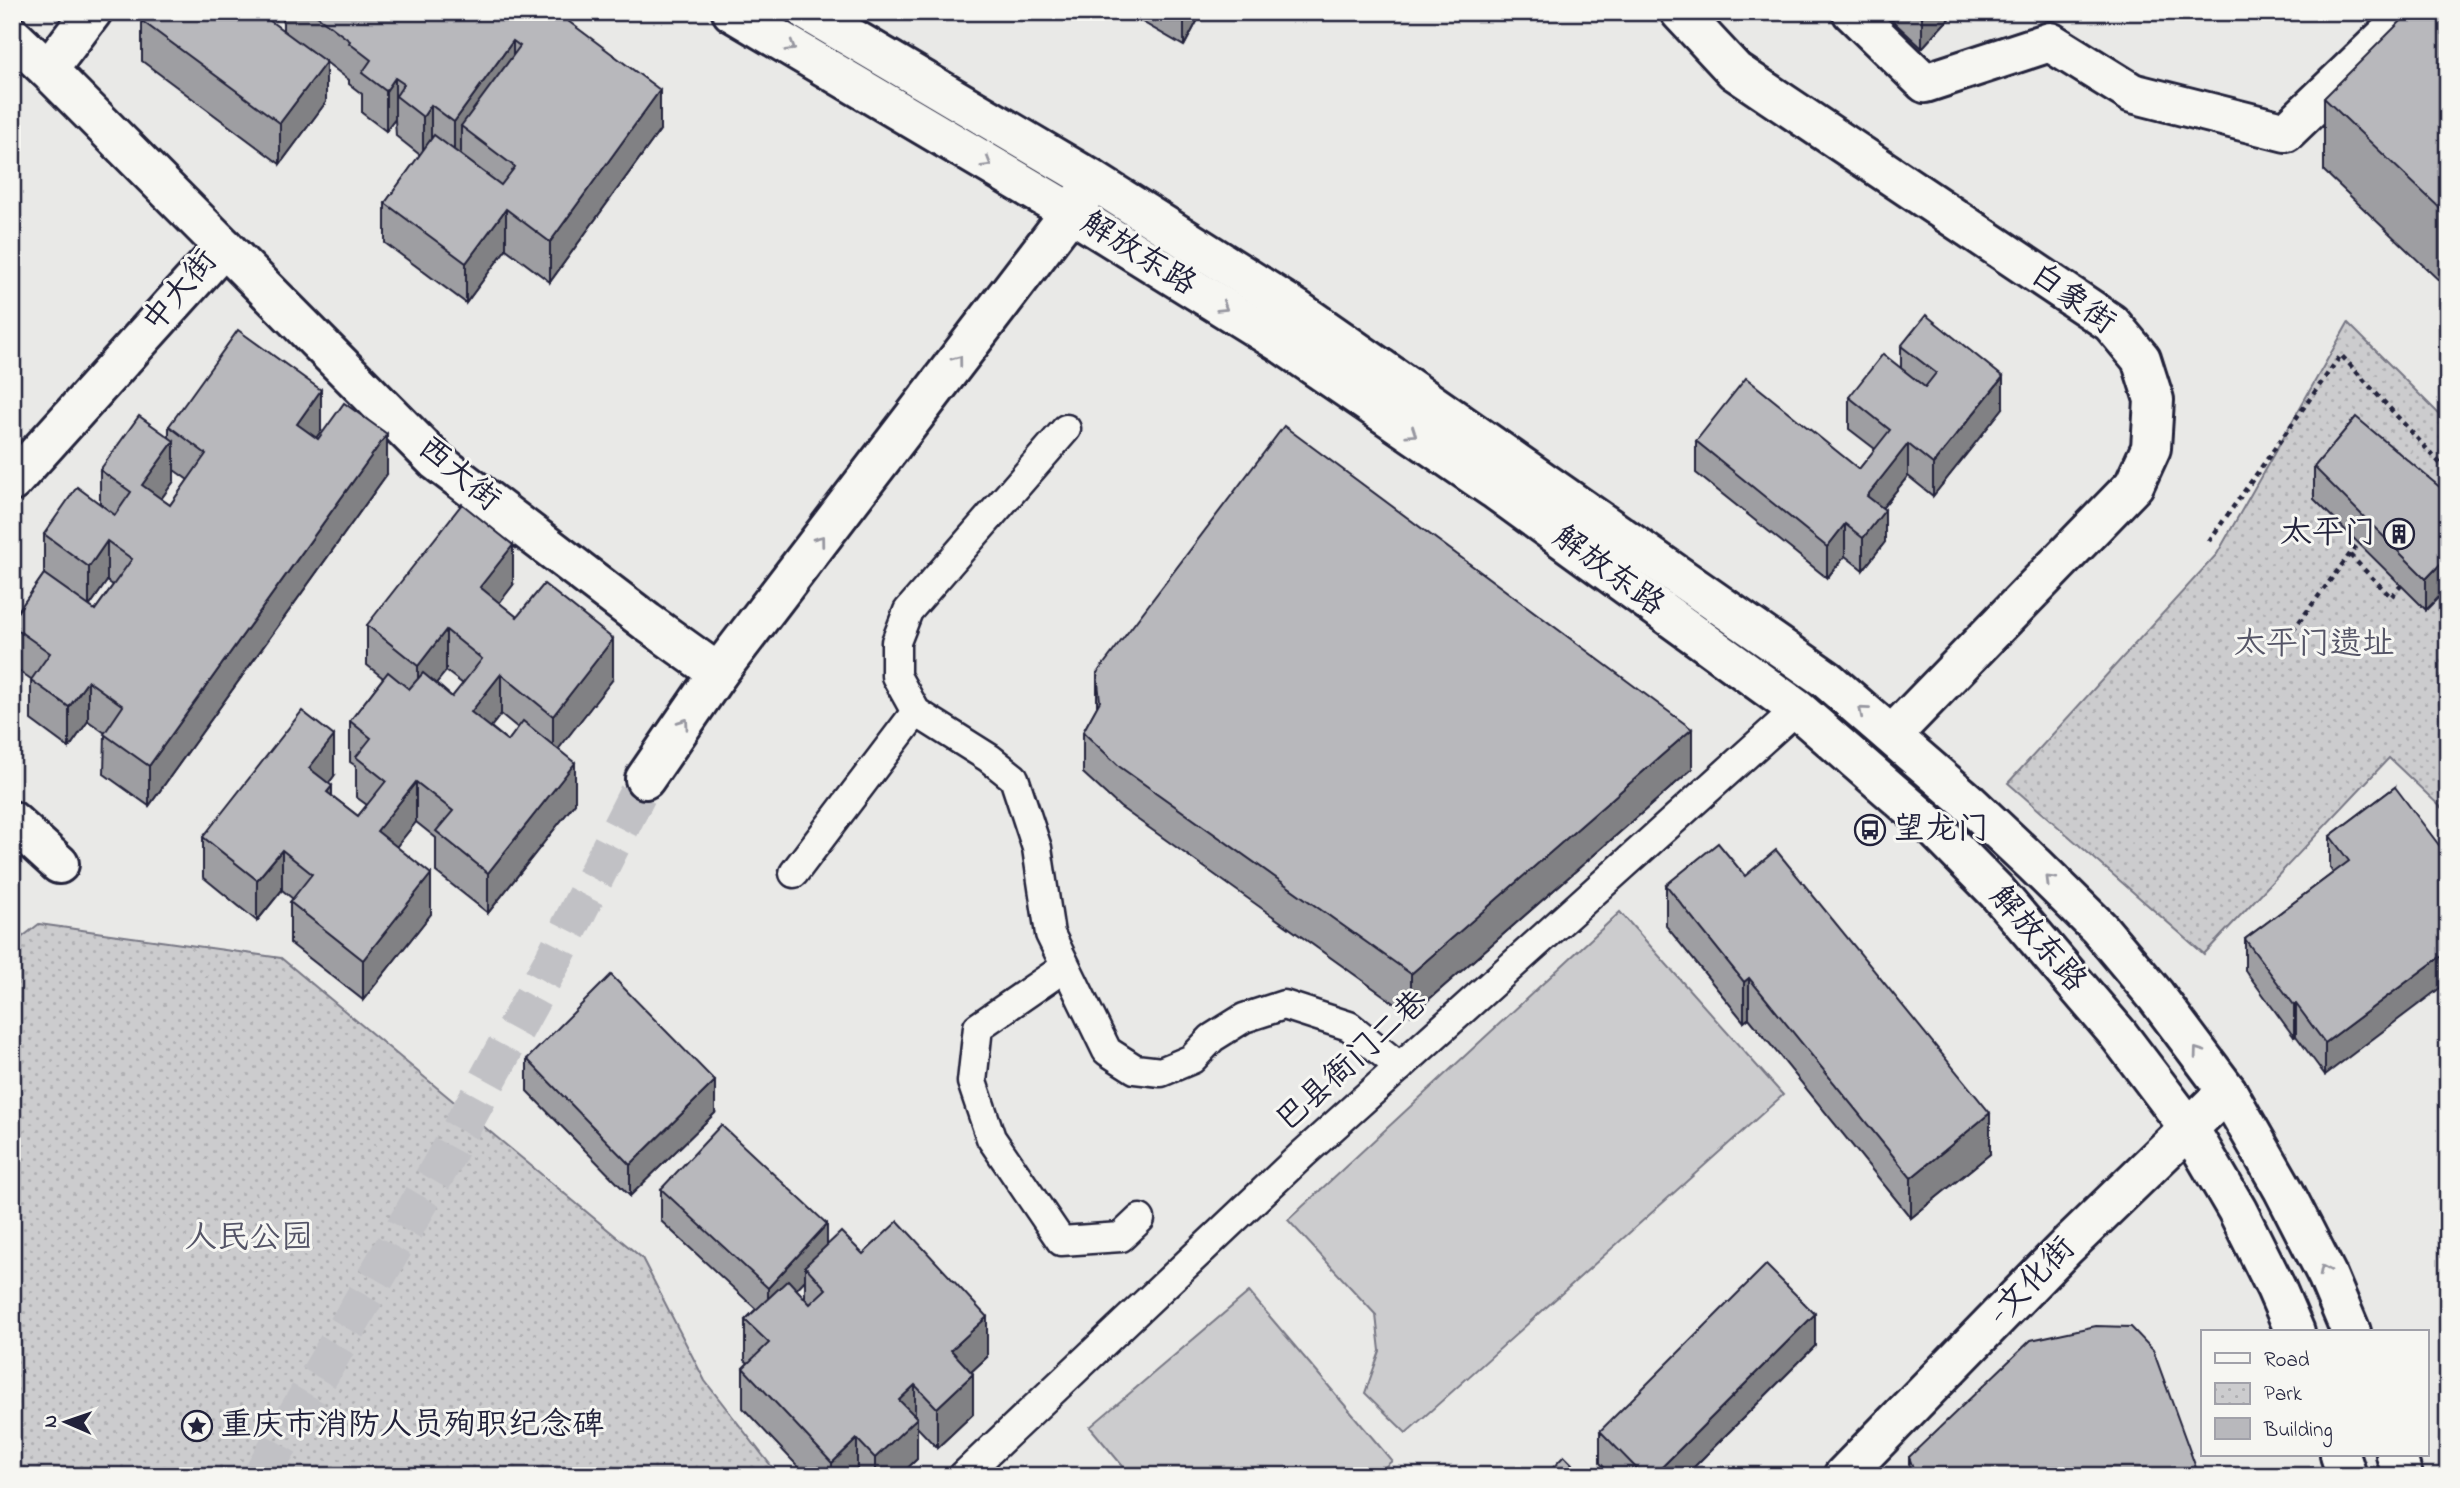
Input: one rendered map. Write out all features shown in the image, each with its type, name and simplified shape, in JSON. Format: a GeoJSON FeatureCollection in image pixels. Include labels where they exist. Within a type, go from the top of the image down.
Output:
{"type":"FeatureCollection","features":[{"type":"Feature","properties":{"kind":"main road"},"geometry":{"type":"LineString","coordinates":[[48,70],[93,12]]}},
{"type":"Feature","properties":{"kind":"main road","name":"解放东路"},"geometry":{"type":"LineString","coordinates":[[732,12],[1070,212],[1315,366],[1494,489],[1797,709],[1937,831],[1997,892],[2118,1034],[2189,1128],[2237,1210],[2294,1330]]}},
{"type":"Feature","properties":{"kind":"main road","name":"解放东路"},"geometry":{"type":"LineString","coordinates":[[808,12],[1094,181],[1296,309],[1826,679],[1892,735],[1968,802],[2099,928],[2156,996],[2227,1091],[2283,1189],[2350,1330]]}},
{"type":"Feature","properties":{"kind":"main road","name":"白象街"},"geometry":{"type":"LineString","coordinates":[[1680,12],[1735,71],[2111,323],[2141,359],[2154,400],[2151,448],[2134,485],[1892,735]]}},
{"type":"Feature","properties":{"kind":"main road"},"geometry":{"type":"LineString","coordinates":[[1852,12],[1925,83],[2050,42],[2132,93],[2286,132],[2411,12]]}},
{"type":"Feature","properties":{"kind":"main road","name":"中大街"},"geometry":{"type":"LineString","coordinates":[[12,36],[224,247],[12,482]]}},
{"type":"Feature","properties":{"kind":"main road"},"geometry":{"type":"LineString","coordinates":[[645,779],[718,673],[1094,181]]}},
{"type":"Feature","properties":{"kind":"main road","name":"西大街"},"geometry":{"type":"LineString","coordinates":[[224,247],[436,461],[718,673]]}},
{"type":"Feature","properties":{"kind":"main road"},"geometry":{"type":"LineString","coordinates":[[12,821],[59,864]]}},
{"type":"Feature","properties":{"kind":"main road","name":"-文化街"},"geometry":{"type":"LineString","coordinates":[[1843,1476],[2067,1246],[2227,1091]]}},
{"type":"Feature","properties":{"kind":"main road"},"geometry":{"type":"LineString","coordinates":[[2340,1456],[2347,1476]]}},
{"type":"Feature","properties":{"kind":"main road"},"geometry":{"type":"LineString","coordinates":[[2396,1456],[2403,1476]]}},
{"type":"Feature","properties":{"kind":"lane"},"geometry":{"type":"LineString","coordinates":[[1066,429],[908,611],[896,642],[896,676],[916,712],[989,758],[1014,778],[1038,848],[1050,934],[1107,1051],[1135,1069],[1161,1072],[1192,1059],[1212,1038],[1244,1018],[1284,1005],[1349,1026],[1400,1067]]}},
{"type":"Feature","properties":{"kind":"lane","name":"巴县衙门二巷"},"geometry":{"type":"LineString","coordinates":[[963,1476],[1303,1153],[1797,709]]}},
{"type":"Feature","properties":{"kind":"lane"},"geometry":{"type":"LineString","coordinates":[[794,873],[916,712]]}},
{"type":"Feature","properties":{"kind":"lane"},"geometry":{"type":"LineString","coordinates":[[1065,967],[978,1027],[972,1082],[990,1138],[1061,1241],[1121,1237],[1140,1219]]}},
{"type":"Feature","properties":{"kind":"path"},"geometry":{"type":"LineString","coordinates":[[2209,541],[2341,355],[2448,472]]}},
{"type":"Feature","properties":{"kind":"path"},"geometry":{"type":"LineString","coordinates":[[2293,630],[2359,542]]}},
{"type":"Feature","properties":{"kind":"path"},"geometry":{"type":"LineString","coordinates":[[2350,555],[2391,597],[2408,578]]}},
{"type":"Feature","properties":{"kind":"green space","name":"太平门遗址"},"geometry":{"type":"Polygon","coordinates":[[[2348,323],[2448,423],[2448,814],[2389,758],[2204,954],[2008,783],[2217,554],[2348,323]]]}},
{"type":"Feature","properties":{"kind":"green space"},"geometry":{"type":"Polygon","coordinates":[[[1620,912],[1783,1095],[1406,1433],[1365,1393],[1380,1351],[1376,1315],[1288,1220],[1620,912]]]}},
{"type":"Feature","properties":{"kind":"green space","name":"人民公园"},"geometry":{"type":"Polygon","coordinates":[[[39,924],[281,958],[642,1258],[705,1381],[779,1476],[12,1476],[12,945],[39,924]]]}},
{"type":"Feature","properties":{"kind":"green space"},"geometry":{"type":"Polygon","coordinates":[[[1249,1292],[1392,1461],[1374,1476],[1131,1476],[1090,1427],[1249,1292]]]}},
{"type":"Feature","properties":{"kind":"building"},"geometry":{"type":"Polygon","coordinates":[[[148,12],[258,12],[326,62],[280,123],[142,21],[148,12]]]}},
{"type":"Feature","properties":{"kind":"building"},"geometry":{"type":"Polygon","coordinates":[[[312,12],[556,12],[660,90],[550,242],[506,209],[466,263],[385,203],[434,135],[501,185],[515,167],[461,126],[520,46],[513,41],[454,122],[431,105],[423,117],[396,96],[404,84],[395,78],[386,91],[362,73],[371,60],[312,12]]]}},
{"type":"Feature","properties":{"kind":"building"},"geometry":{"type":"Polygon","coordinates":[[[2410,12],[2448,12],[2448,216],[2324,98],[2410,12]]]}},
{"type":"Feature","properties":{"kind":"building"},"geometry":{"type":"Polygon","coordinates":[[[1926,315],[2003,377],[1933,464],[1908,444],[1867,496],[1885,510],[1863,538],[1845,524],[1827,547],[1696,441],[1746,378],[1859,469],[1890,430],[1849,397],[1883,354],[1925,387],[1936,373],[1901,346],[1926,315]]]}},
{"type":"Feature","properties":{"kind":"building"},"geometry":{"type":"Polygon","coordinates":[[[238,330],[321,390],[297,424],[318,439],[344,403],[387,434],[149,766],[104,734],[123,706],[88,681],[69,707],[31,680],[50,653],[12,626],[12,620],[44,574],[95,610],[132,559],[107,541],[89,567],[44,534],[77,487],[115,515],[131,492],[100,470],[139,416],[174,441],[142,485],[170,505],[206,454],[169,426],[238,330]]]}},
{"type":"Feature","properties":{"kind":"building","name":"太平门"},"geometry":{"type":"Polygon","coordinates":[[[2356,417],[2448,494],[2448,556],[2426,579],[2314,467],[2356,417]]]}},
{"type":"Feature","properties":{"kind":"building"},"geometry":{"type":"Polygon","coordinates":[[[1284,426],[1692,729],[1411,974],[1120,767],[1083,732],[1100,701],[1097,673],[1284,426]]]}},
{"type":"Feature","properties":{"kind":"building"},"geometry":{"type":"Polygon","coordinates":[[[462,504],[513,545],[480,587],[517,617],[544,584],[613,639],[553,716],[501,674],[471,712],[508,741],[523,721],[575,763],[488,873],[436,831],[453,811],[416,782],[377,831],[431,874],[363,960],[290,902],[312,874],[282,850],[257,880],[203,837],[302,711],[334,736],[309,768],[332,786],[327,792],[358,816],[386,781],[356,757],[371,738],[350,721],[388,672],[409,689],[423,673],[452,697],[482,659],[446,630],[418,666],[367,625],[462,504]]]}},
{"type":"Feature","properties":{"kind":"building"},"geometry":{"type":"Polygon","coordinates":[[[2395,787],[2448,857],[2448,951],[2325,1043],[2245,939],[2349,861],[2330,836],[2395,787]]]}},
{"type":"Feature","properties":{"kind":"building"},"geometry":{"type":"Polygon","coordinates":[[[1718,843],[1745,876],[1776,850],[1990,1113],[1911,1178],[1749,978],[1744,982],[1666,885],[1718,843]]]}},
{"type":"Feature","properties":{"kind":"building"},"geometry":{"type":"Polygon","coordinates":[[[611,975],[715,1081],[630,1165],[527,1059],[611,975]]]}},
{"type":"Feature","properties":{"kind":"building"},"geometry":{"type":"Polygon","coordinates":[[[721,1125],[827,1224],[768,1288],[661,1189],[721,1125]]]}},
{"type":"Feature","properties":{"kind":"building"},"geometry":{"type":"Polygon","coordinates":[[[898,1221],[987,1317],[951,1350],[973,1374],[937,1408],[915,1385],[899,1400],[917,1418],[875,1458],[857,1439],[832,1463],[743,1368],[769,1343],[745,1320],[788,1280],[810,1304],[826,1289],[805,1266],[841,1232],[863,1254],[898,1221]]]}},
{"type":"Feature","properties":{"kind":"building"},"geometry":{"type":"Polygon","coordinates":[[[1766,1265],[1815,1314],[1653,1476],[1644,1476],[1600,1431],[1766,1265]]]}},
{"type":"Feature","properties":{"kind":"building"},"geometry":{"type":"Polygon","coordinates":[[[2096,1326],[2131,1327],[2153,1350],[2199,1476],[1916,1476],[1909,1457],[2031,1340],[2096,1326]]]}},
{"type":"Feature","properties":{"kind":"building"},"geometry":{"type":"Polygon","coordinates":[[[1564,1456],[1584,1476],[1545,1476],[1564,1456]]]}},
{"type":"Feature","properties":{"kind":"tunnel"},"geometry":{"type":"LineString","coordinates":[[261,1476],[440,1167],[552,962],[645,779]]}},
{"type":"Feature","properties":{"kind":"place","name":"太平门"},"geometry":{"type":"Point","coordinates":[2399,534]}},
{"type":"Feature","properties":{"kind":"place","name":"望龙门"},"geometry":{"type":"Point","coordinates":[1870,830]}},
{"type":"Feature","properties":{"kind":"place","name":"重庆市消防人员殉职纪念碑"},"geometry":{"type":"Point","coordinates":[197,1426]}}]}
